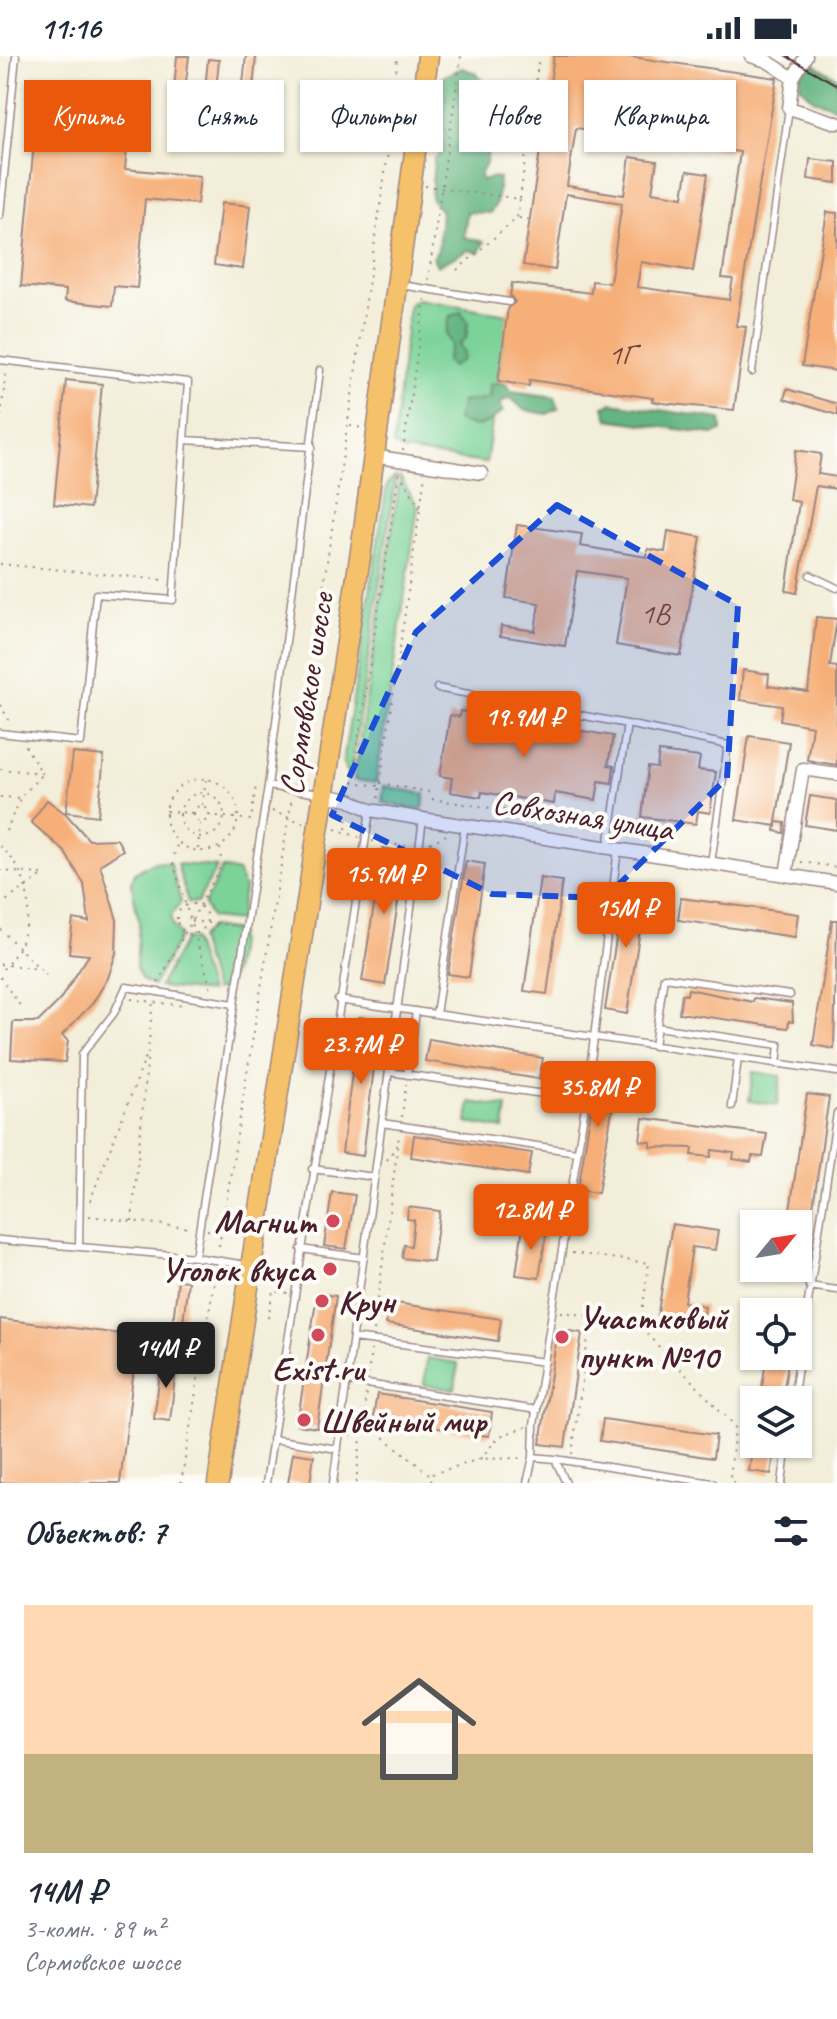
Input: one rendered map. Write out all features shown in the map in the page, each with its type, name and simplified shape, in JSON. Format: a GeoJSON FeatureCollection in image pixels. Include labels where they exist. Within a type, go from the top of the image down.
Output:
{"type":"FeatureCollection","features":[{"type":"Feature","properties":{"kind":"main road","name":"Сормовское шоссе"},"geometry":{"type":"LineString","coordinates":[[218,1483],[373,456],[428,56]]}},
{"type":"Feature","properties":{"kind":"street"},"geometry":{"type":"LineString","coordinates":[[751,56],[767,61],[793,78]]}},
{"type":"Feature","properties":{"kind":"street"},"geometry":{"type":"LineString","coordinates":[[806,56],[793,78],[789,108],[837,123]]}},
{"type":"Feature","properties":{"kind":"street"},"geometry":{"type":"LineString","coordinates":[[373,456],[481,473]]}},
{"type":"Feature","properties":{"kind":"street"},"geometry":{"type":"LineString","coordinates":[[786,875],[803,769],[837,774]]}},
{"type":"Feature","properties":{"kind":"street","name":"Совхозная улица"},"geometry":{"type":"LineString","coordinates":[[323,795],[349,800],[373,810],[423,819],[837,883]]}},
{"type":"Feature","properties":{"kind":"lane"},"geometry":{"type":"LineString","coordinates":[[0,215],[16,56]]}},
{"type":"Feature","properties":{"kind":"lane"},"geometry":{"type":"LineString","coordinates":[[752,372],[789,108]]}},
{"type":"Feature","properties":{"kind":"lane"},"geometry":{"type":"LineString","coordinates":[[398,284],[509,302]]}},
{"type":"Feature","properties":{"kind":"lane"},"geometry":{"type":"LineString","coordinates":[[0,733],[81,742],[96,594],[173,600],[188,382],[4,361]]}},
{"type":"Feature","properties":{"kind":"lane"},"geometry":{"type":"LineString","coordinates":[[195,1257],[268,786],[320,370]]}},
{"type":"Feature","properties":{"kind":"lane"},"geometry":{"type":"LineString","coordinates":[[184,440],[312,447]]}},
{"type":"Feature","properties":{"kind":"lane"},"geometry":{"type":"LineString","coordinates":[[810,575],[837,588]]}},
{"type":"Feature","properties":{"kind":"lane"},"geometry":{"type":"LineString","coordinates":[[437,688],[728,745],[711,863]]}},
{"type":"Feature","properties":{"kind":"lane"},"geometry":{"type":"LineString","coordinates":[[527,1483],[554,1311],[559,1251],[595,1037],[613,848],[612,827],[627,724]]}},
{"type":"Feature","properties":{"kind":"lane"},"geometry":{"type":"LineString","coordinates":[[268,786],[323,795]]}},
{"type":"Feature","properties":{"kind":"lane"},"geometry":{"type":"LineString","coordinates":[[266,1483],[338,1000],[365,840],[373,810]]}},
{"type":"Feature","properties":{"kind":"lane"},"geometry":{"type":"LineString","coordinates":[[333,1483],[423,819]]}},
{"type":"Feature","properties":{"kind":"lane"},"geometry":{"type":"LineString","coordinates":[[436,1014],[465,825]]}},
{"type":"Feature","properties":{"kind":"lane"},"geometry":{"type":"LineString","coordinates":[[654,1046],[664,977],[790,995]]}},
{"type":"Feature","properties":{"kind":"lane"},"geometry":{"type":"LineString","coordinates":[[79,1246],[82,1216],[82,1054],[122,998],[126,987],[234,1004]]}},
{"type":"Feature","properties":{"kind":"lane"},"geometry":{"type":"LineString","coordinates":[[338,1000],[837,1072]]}},
{"type":"Feature","properties":{"kind":"lane"},"geometry":{"type":"LineString","coordinates":[[407,1075],[416,1011]]}},
{"type":"Feature","properties":{"kind":"lane"},"geometry":{"type":"LineString","coordinates":[[657,1027],[779,1045],[777,1064]]}},
{"type":"Feature","properties":{"kind":"lane"},"geometry":{"type":"LineString","coordinates":[[732,1106],[738,1058]]}},
{"type":"Feature","properties":{"kind":"lane"},"geometry":{"type":"LineString","coordinates":[[389,1072],[586,1100]]}},
{"type":"Feature","properties":{"kind":"lane"},"geometry":{"type":"LineString","coordinates":[[795,1386],[837,1113]]}},
{"type":"Feature","properties":{"kind":"lane"},"geometry":{"type":"LineString","coordinates":[[382,1123],[577,1152]]}},
{"type":"Feature","properties":{"kind":"lane"},"geometry":{"type":"LineString","coordinates":[[312,1169],[375,1177]]}},
{"type":"Feature","properties":{"kind":"lane"},"geometry":{"type":"LineString","coordinates":[[0,1240],[195,1257],[251,1266]]}},
{"type":"Feature","properties":{"kind":"lane"},"geometry":{"type":"LineString","coordinates":[[301,1249],[364,1258]]}},
{"type":"Feature","properties":{"kind":"lane"},"geometry":{"type":"LineString","coordinates":[[809,1286],[837,1290]]}},
{"type":"Feature","properties":{"kind":"lane"},"geometry":{"type":"LineString","coordinates":[[353,1338],[545,1362]]}},
{"type":"Feature","properties":{"kind":"lane"},"geometry":{"type":"LineString","coordinates":[[347,1381],[537,1410]]}},
{"type":"Feature","properties":{"kind":"lane"},"geometry":{"type":"LineString","coordinates":[[272,1439],[338,1449]]}},
{"type":"Feature","properties":{"kind":"lane"},"geometry":{"type":"LineString","coordinates":[[533,1457],[571,1460],[713,1483]]}},
{"type":"Feature","properties":{"kind":"lane"},"geometry":{"type":"LineString","coordinates":[[782,1483],[785,1458]]}},
{"type":"Feature","properties":{"kind":"lane"},"geometry":{"type":"LineString","coordinates":[[555,1459],[566,1483]]}},
{"type":"Feature","properties":{"kind":"path"},"geometry":{"type":"LineString","coordinates":[[219,1246],[349,426],[394,113],[397,56]]}},
{"type":"Feature","properties":{"kind":"path"},"geometry":{"type":"LineString","coordinates":[[403,451],[461,56]]}},
{"type":"Feature","properties":{"kind":"path"},"geometry":{"type":"LineString","coordinates":[[457,270],[517,218],[539,56]]}},
{"type":"Feature","properties":{"kind":"path"},"geometry":{"type":"LineString","coordinates":[[441,188],[520,199]]}},
{"type":"Feature","properties":{"kind":"path"},"geometry":{"type":"LineString","coordinates":[[517,218],[530,220]]}},
{"type":"Feature","properties":{"kind":"path"},"geometry":{"type":"LineString","coordinates":[[0,424],[4,361]]}},
{"type":"Feature","properties":{"kind":"path"},"geometry":{"type":"LineString","coordinates":[[349,426],[364,428]]}},
{"type":"Feature","properties":{"kind":"path"},"geometry":{"type":"LineString","coordinates":[[373,810],[380,785],[426,466]]}},
{"type":"Feature","properties":{"kind":"path"},"geometry":{"type":"LineString","coordinates":[[420,510],[399,472],[352,782],[429,792]]}},
{"type":"Feature","properties":{"kind":"path"},"geometry":{"type":"LineString","coordinates":[[0,564],[174,581]]}},
{"type":"Feature","properties":{"kind":"path"},"geometry":{"type":"LineString","coordinates":[[0,705],[42,773]]}},
{"type":"Feature","properties":{"kind":"path"},"geometry":{"type":"LineString","coordinates":[[0,769],[42,773]]}},
{"type":"Feature","properties":{"kind":"path"},"geometry":{"type":"LineString","coordinates":[[6,831],[20,798],[42,773]]}},
{"type":"Feature","properties":{"kind":"path"},"geometry":{"type":"LineString","coordinates":[[166,811],[193,813],[202,806],[206,779]]}},
{"type":"Feature","properties":{"kind":"path"},"geometry":{"type":"LineString","coordinates":[[206,779],[226,788],[233,797],[237,818],[229,839],[220,846],[198,851],[178,842],[171,833],[166,811],[175,791],[184,784],[206,779]]}},
{"type":"Feature","properties":{"kind":"path"},"geometry":{"type":"LineString","coordinates":[[202,806],[209,815],[251,820],[256,785]]}},
{"type":"Feature","properties":{"kind":"path"},"geometry":{"type":"LineString","coordinates":[[204,793],[221,804],[224,817],[213,834],[199,837],[187,831],[180,813],[185,800],[204,793]]}},
{"type":"Feature","properties":{"kind":"path"},"geometry":{"type":"LineString","coordinates":[[0,797],[20,798]]}},
{"type":"Feature","properties":{"kind":"path"},"geometry":{"type":"LineString","coordinates":[[432,799],[612,827]]}},
{"type":"Feature","properties":{"kind":"path"},"geometry":{"type":"LineString","coordinates":[[271,810],[305,823]]}},
{"type":"Feature","properties":{"kind":"path"},"geometry":{"type":"LineString","coordinates":[[193,813],[200,823],[198,851]]}},
{"type":"Feature","properties":{"kind":"path"},"geometry":{"type":"LineString","coordinates":[[345,831],[348,814]]}},
{"type":"Feature","properties":{"kind":"path"},"geometry":{"type":"LineString","coordinates":[[200,823],[209,815]]}},
{"type":"Feature","properties":{"kind":"path"},"geometry":{"type":"LineString","coordinates":[[334,829],[365,840],[419,849],[465,825]]}},
{"type":"Feature","properties":{"kind":"path"},"geometry":{"type":"LineString","coordinates":[[174,855],[178,842]]}},
{"type":"Feature","properties":{"kind":"path"},"geometry":{"type":"LineString","coordinates":[[0,846],[20,873],[30,907],[19,949],[0,972]]}},
{"type":"Feature","properties":{"kind":"path"},"geometry":{"type":"LineString","coordinates":[[220,846],[221,859]]}},
{"type":"Feature","properties":{"kind":"path"},"geometry":{"type":"LineString","coordinates":[[788,860],[837,867]]}},
{"type":"Feature","properties":{"kind":"path"},"geometry":{"type":"LineString","coordinates":[[173,863],[212,993]]}},
{"type":"Feature","properties":{"kind":"path"},"geometry":{"type":"LineString","coordinates":[[156,986],[220,868]]}},
{"type":"Feature","properties":{"kind":"path"},"geometry":{"type":"LineString","coordinates":[[0,871],[44,874],[0,905]]}},
{"type":"Feature","properties":{"kind":"path"},"geometry":{"type":"LineString","coordinates":[[194,934],[185,932],[177,921],[179,912],[186,906],[198,906]]}},
{"type":"Feature","properties":{"kind":"path"},"geometry":{"type":"LineString","coordinates":[[198,906],[206,922]]}},
{"type":"Feature","properties":{"kind":"path"},"geometry":{"type":"LineString","coordinates":[[191,920],[246,927]]}},
{"type":"Feature","properties":{"kind":"path"},"geometry":{"type":"LineString","coordinates":[[194,934],[206,922]]}},
{"type":"Feature","properties":{"kind":"path"},"geometry":{"type":"LineString","coordinates":[[0,929],[46,975]]}},
{"type":"Feature","properties":{"kind":"path"},"geometry":{"type":"LineString","coordinates":[[0,964],[41,969]]}},
{"type":"Feature","properties":{"kind":"path"},"geometry":{"type":"LineString","coordinates":[[0,977],[21,1007]]}},
{"type":"Feature","properties":{"kind":"path"},"geometry":{"type":"LineString","coordinates":[[122,998],[186,1006]]}},
{"type":"Feature","properties":{"kind":"path"},"geometry":{"type":"LineString","coordinates":[[132,1221],[153,1001]]}},
{"type":"Feature","properties":{"kind":"path"},"geometry":{"type":"LineString","coordinates":[[149,1049],[82,1216],[194,1228]]}},
{"type":"Feature","properties":{"kind":"path"},"geometry":{"type":"LineString","coordinates":[[356,1483],[407,1075]]}},
{"type":"Feature","properties":{"kind":"path"},"geometry":{"type":"LineString","coordinates":[[206,1230],[222,1232]]}},
{"type":"Feature","properties":{"kind":"path"},"geometry":{"type":"LineString","coordinates":[[559,1251],[649,1263],[640,1327],[735,1426],[730,1478],[734,1483]]}},
{"type":"Feature","properties":{"kind":"path"},"geometry":{"type":"LineString","coordinates":[[181,1483],[215,1276]]}},
{"type":"Feature","properties":{"kind":"path"},"geometry":{"type":"LineString","coordinates":[[268,1318],[273,1291],[293,1294]]}},
{"type":"Feature","properties":{"kind":"path"},"geometry":{"type":"LineString","coordinates":[[554,1311],[591,1316],[571,1460]]}},
{"type":"Feature","properties":{"kind":"path"},"geometry":{"type":"LineString","coordinates":[[338,1449],[363,1420]]}},
{"type":"Feature","properties":{"kind":"path"},"geometry":{"type":"LineString","coordinates":[[363,1420],[429,1474],[432,1483]]}},
{"type":"Feature","properties":{"kind":"path"},"geometry":{"type":"LineString","coordinates":[[480,1459],[500,1436],[534,1425]]}},
{"type":"Feature","properties":{"kind":"path"},"geometry":{"type":"LineString","coordinates":[[429,1474],[480,1459],[533,1457]]}},
{"type":"Feature","properties":{"kind":"highlighted area"},"geometry":{"type":"Polygon","coordinates":[[[557,505],[738,605],[727,778],[605,898],[492,894],[332,815],[416,632],[557,505]]]}},
{"type":"Feature","properties":{"kind":"green space"},"geometry":{"type":"Polygon","coordinates":[[[811,62],[837,78],[837,108],[813,99],[800,86],[800,76],[811,62]]]}},
{"type":"Feature","properties":{"kind":"green space"},"geometry":{"type":"Polygon","coordinates":[[[462,68],[476,73],[482,80],[459,80],[459,152],[486,152],[486,162],[479,175],[483,181],[493,177],[499,179],[496,204],[490,213],[467,212],[464,237],[484,242],[479,253],[468,250],[437,266],[433,257],[438,250],[441,212],[431,198],[434,159],[443,152],[445,133],[442,77],[462,68]]]}},
{"type":"Feature","properties":{"kind":"green space"},"geometry":{"type":"Polygon","coordinates":[[[417,299],[508,314],[486,463],[403,451],[393,445],[409,304],[417,299]]]}},
{"type":"Feature","properties":{"kind":"green space"},"geometry":{"type":"Polygon","coordinates":[[[461,312],[468,322],[466,338],[459,344],[464,352],[463,360],[452,367],[446,361],[452,345],[446,334],[450,316],[461,312]]]}},
{"type":"Feature","properties":{"kind":"green space"},"geometry":{"type":"Polygon","coordinates":[[[504,382],[511,391],[555,397],[559,408],[547,414],[524,410],[510,397],[500,403],[503,411],[487,423],[470,426],[457,420],[462,402],[489,398],[490,384],[504,382]]]}},
{"type":"Feature","properties":{"kind":"green space"},"geometry":{"type":"Polygon","coordinates":[[[612,403],[721,419],[722,431],[712,434],[608,419],[604,406],[612,403]]]}},
{"type":"Feature","properties":{"kind":"green space"},"geometry":{"type":"Polygon","coordinates":[[[396,476],[350,777],[343,762],[387,484],[396,476]]]}},
{"type":"Feature","properties":{"kind":"green space"},"geometry":{"type":"Polygon","coordinates":[[[400,477],[418,507],[376,783],[354,780],[400,477]]]}},
{"type":"Feature","properties":{"kind":"green space"},"geometry":{"type":"Polygon","coordinates":[[[384,786],[425,794],[423,808],[417,810],[382,802],[384,786]]]}},
{"type":"Feature","properties":{"kind":"green space"},"geometry":{"type":"Polygon","coordinates":[[[153,862],[170,863],[181,902],[171,916],[180,936],[153,986],[142,980],[136,968],[139,922],[131,882],[135,873],[153,862]]]}},
{"type":"Feature","properties":{"kind":"green space"},"geometry":{"type":"Polygon","coordinates":[[[177,864],[217,867],[197,903],[188,902],[177,864]]]}},
{"type":"Feature","properties":{"kind":"green space"},"geometry":{"type":"Polygon","coordinates":[[[222,868],[238,872],[244,888],[239,921],[211,918],[204,905],[222,868]]]}},
{"type":"Feature","properties":{"kind":"green space"},"geometry":{"type":"Polygon","coordinates":[[[210,927],[239,931],[232,975],[222,988],[214,991],[199,939],[210,927]]]}},
{"type":"Feature","properties":{"kind":"green space"},"geometry":{"type":"Polygon","coordinates":[[[185,939],[193,940],[209,992],[159,987],[185,939]]]}},
{"type":"Feature","properties":{"kind":"green space"},"geometry":{"type":"Polygon","coordinates":[[[753,1072],[781,1076],[777,1105],[749,1101],[753,1072]]]}},
{"type":"Feature","properties":{"kind":"green space"},"geometry":{"type":"Polygon","coordinates":[[[470,1102],[507,1107],[504,1129],[467,1123],[470,1102]]]}},
{"type":"Feature","properties":{"kind":"green space"},"geometry":{"type":"Polygon","coordinates":[[[427,1358],[458,1363],[455,1389],[424,1385],[427,1358]]]}},
{"type":"Feature","properties":{"kind":"building"},"geometry":{"type":"Polygon","coordinates":[[[177,56],[189,56],[186,80],[175,80],[177,56]]]}},
{"type":"Feature","properties":{"kind":"building"},"geometry":{"type":"Polygon","coordinates":[[[246,56],[256,56],[254,80],[243,80],[246,56]]]}},
{"type":"Feature","properties":{"kind":"building"},"geometry":{"type":"Polygon","coordinates":[[[554,56],[625,56],[777,78],[736,326],[746,327],[734,410],[662,403],[652,401],[653,398],[530,380],[529,386],[498,381],[508,308],[515,302],[510,296],[512,283],[591,293],[592,281],[610,283],[622,203],[566,194],[555,270],[523,265],[540,152],[568,152],[568,80],[550,80],[554,56]],[[584,80],[584,129],[576,128],[567,186],[624,195],[630,157],[657,161],[652,192],[683,197],[687,171],[708,174],[693,271],[641,262],[637,287],[729,300],[733,279],[722,278],[740,152],[736,151],[736,80],[584,80]]]}},
{"type":"Feature","properties":{"kind":"building"},"geometry":{"type":"Polygon","coordinates":[[[208,59],[219,60],[217,80],[206,80],[208,59]]]}},
{"type":"Feature","properties":{"kind":"building"},"geometry":{"type":"Polygon","coordinates":[[[33,152],[127,152],[125,169],[200,176],[197,204],[145,199],[137,288],[114,286],[112,306],[65,301],[66,290],[21,286],[33,152]]]}},
{"type":"Feature","properties":{"kind":"building"},"geometry":{"type":"Polygon","coordinates":[[[810,159],[837,162],[837,183],[808,179],[810,159]]]}},
{"type":"Feature","properties":{"kind":"building"},"geometry":{"type":"Polygon","coordinates":[[[221,203],[250,206],[243,269],[214,265],[221,203]]]}},
{"type":"Feature","properties":{"kind":"building"},"geometry":{"type":"Polygon","coordinates":[[[827,212],[837,213],[837,371],[802,366],[827,212]]]}},
{"type":"Feature","properties":{"kind":"building"},"geometry":{"type":"Polygon","coordinates":[[[66,380],[102,384],[90,508],[54,504],[66,380]]]}},
{"type":"Feature","properties":{"kind":"building"},"geometry":{"type":"Polygon","coordinates":[[[787,389],[837,404],[837,415],[784,399],[787,389]]]}},
{"type":"Feature","properties":{"kind":"building"},"geometry":{"type":"Polygon","coordinates":[[[796,450],[821,454],[818,474],[837,477],[837,489],[816,486],[797,593],[786,591],[799,502],[789,500],[796,450]]]}},
{"type":"Feature","properties":{"kind":"building"},"geometry":{"type":"Polygon","coordinates":[[[517,525],[582,534],[580,546],[647,557],[648,549],[665,552],[668,531],[701,537],[681,656],[616,645],[627,578],[577,571],[565,646],[500,636],[501,626],[535,631],[539,603],[506,598],[517,525]]]}},
{"type":"Feature","properties":{"kind":"building"},"geometry":{"type":"Polygon","coordinates":[[[816,617],[837,619],[830,666],[837,667],[837,765],[807,760],[812,726],[780,720],[782,706],[740,700],[743,670],[769,674],[768,686],[808,692],[816,617]]]}},
{"type":"Feature","properties":{"kind":"building"},"geometry":{"type":"Polygon","coordinates":[[[460,711],[613,736],[608,765],[614,766],[612,783],[599,781],[596,800],[555,793],[554,804],[482,792],[481,797],[450,792],[452,778],[440,776],[450,715],[459,717],[460,711]]]}},
{"type":"Feature","properties":{"kind":"building"},"geometry":{"type":"Polygon","coordinates":[[[749,736],[789,742],[776,822],[785,823],[784,833],[775,831],[776,826],[736,820],[749,736]]]}},
{"type":"Feature","properties":{"kind":"building"},"geometry":{"type":"Polygon","coordinates":[[[659,752],[700,757],[698,770],[716,772],[710,813],[698,811],[696,824],[642,817],[648,767],[657,768],[659,752]]]}},
{"type":"Feature","properties":{"kind":"building"},"geometry":{"type":"Polygon","coordinates":[[[73,753],[104,756],[98,816],[66,812],[73,753]]]}},
{"type":"Feature","properties":{"kind":"building"},"geometry":{"type":"Polygon","coordinates":[[[810,796],[837,800],[837,830],[805,825],[810,796]]]}},
{"type":"Feature","properties":{"kind":"building"},"geometry":{"type":"Polygon","coordinates":[[[47,800],[66,814],[89,840],[117,839],[123,850],[100,865],[117,920],[116,953],[108,978],[92,1004],[62,1035],[68,1041],[65,1062],[11,1059],[13,1022],[38,1022],[59,1001],[89,955],[69,953],[73,919],[89,922],[84,884],[64,851],[31,822],[47,800]]]}},
{"type":"Feature","properties":{"kind":"building"},"geometry":{"type":"Polygon","coordinates":[[[383,848],[406,852],[385,985],[362,981],[383,848]]]}},
{"type":"Feature","properties":{"kind":"building"},"geometry":{"type":"Polygon","coordinates":[[[466,861],[485,864],[469,977],[448,974],[466,861]]]}},
{"type":"Feature","properties":{"kind":"building"},"geometry":{"type":"Polygon","coordinates":[[[540,878],[562,881],[547,994],[524,991],[540,878]]]}},
{"type":"Feature","properties":{"kind":"building"},"geometry":{"type":"Polygon","coordinates":[[[624,887],[646,890],[627,1014],[605,1010],[624,887]]]}},
{"type":"Feature","properties":{"kind":"building"},"geometry":{"type":"Polygon","coordinates":[[[681,898],[798,914],[795,937],[678,920],[681,898]]]}},
{"type":"Feature","properties":{"kind":"building"},"geometry":{"type":"Polygon","coordinates":[[[832,920],[837,920],[834,1049],[813,1045],[832,920]]]}},
{"type":"Feature","properties":{"kind":"building"},"geometry":{"type":"Polygon","coordinates":[[[688,989],[753,1002],[754,998],[792,1003],[793,1022],[789,1021],[788,1028],[679,1013],[682,994],[687,995],[688,989]]]}},
{"type":"Feature","properties":{"kind":"building"},"geometry":{"type":"Polygon","coordinates":[[[359,1017],[380,1020],[363,1156],[342,1153],[359,1017]]]}},
{"type":"Feature","properties":{"kind":"building"},"geometry":{"type":"Polygon","coordinates":[[[429,1039],[543,1058],[539,1079],[425,1061],[429,1039]]]}},
{"type":"Feature","properties":{"kind":"building"},"geometry":{"type":"Polygon","coordinates":[[[598,1066],[619,1070],[598,1193],[578,1190],[598,1066]]]}},
{"type":"Feature","properties":{"kind":"building"},"geometry":{"type":"Polygon","coordinates":[[[807,1094],[829,1097],[812,1214],[812,1210],[790,1210],[807,1094]]]}},
{"type":"Feature","properties":{"kind":"building"},"geometry":{"type":"Polygon","coordinates":[[[643,1118],[767,1134],[763,1157],[752,1156],[751,1162],[733,1159],[734,1153],[712,1150],[711,1157],[692,1155],[693,1148],[651,1147],[651,1142],[640,1141],[643,1118]]]}},
{"type":"Feature","properties":{"kind":"building"},"geometry":{"type":"Polygon","coordinates":[[[414,1135],[532,1153],[528,1175],[411,1157],[414,1135]]]}},
{"type":"Feature","properties":{"kind":"building"},"geometry":{"type":"Polygon","coordinates":[[[332,1192],[355,1195],[346,1249],[324,1246],[332,1192]]]}},
{"type":"Feature","properties":{"kind":"building"},"geometry":{"type":"Polygon","coordinates":[[[408,1207],[440,1211],[433,1262],[402,1258],[404,1245],[411,1246],[414,1220],[407,1219],[408,1207]]]}},
{"type":"Feature","properties":{"kind":"building"},"geometry":{"type":"Polygon","coordinates":[[[672,1224],[718,1231],[715,1250],[692,1247],[684,1302],[705,1306],[702,1326],[657,1319],[672,1224]]]}},
{"type":"Feature","properties":{"kind":"building"},"geometry":{"type":"Polygon","coordinates":[[[523,1226],[547,1229],[539,1278],[516,1275],[523,1226]]]}},
{"type":"Feature","properties":{"kind":"building"},"geometry":{"type":"Polygon","coordinates":[[[178,1280],[188,1281],[179,1356],[169,1355],[178,1280]]]}},
{"type":"Feature","properties":{"kind":"building"},"geometry":{"type":"Polygon","coordinates":[[[317,1294],[336,1296],[317,1428],[297,1425],[317,1294]]]}},
{"type":"Feature","properties":{"kind":"building"},"geometry":{"type":"Polygon","coordinates":[[[389,1302],[501,1319],[498,1341],[386,1324],[389,1302]]]}},
{"type":"Feature","properties":{"kind":"building"},"geometry":{"type":"Polygon","coordinates":[[[0,1319],[138,1336],[120,1483],[0,1483],[0,1319]]]}},
{"type":"Feature","properties":{"kind":"building"},"geometry":{"type":"Polygon","coordinates":[[[558,1329],[582,1333],[565,1447],[540,1444],[558,1329]]]}},
{"type":"Feature","properties":{"kind":"building"},"geometry":{"type":"Polygon","coordinates":[[[162,1358],[177,1360],[170,1421],[154,1419],[162,1358]]]}},
{"type":"Feature","properties":{"kind":"building"},"geometry":{"type":"Polygon","coordinates":[[[764,1370],[787,1370],[784,1386],[762,1386],[764,1370]]]}},
{"type":"Feature","properties":{"kind":"building"},"geometry":{"type":"Polygon","coordinates":[[[377,1394],[492,1412],[489,1436],[373,1418],[377,1394]]]}},
{"type":"Feature","properties":{"kind":"building"},"geometry":{"type":"Polygon","coordinates":[[[603,1419],[716,1435],[713,1458],[600,1441],[603,1419]]]}},
{"type":"Feature","properties":{"kind":"building"},"geometry":{"type":"Polygon","coordinates":[[[293,1453],[314,1456],[310,1483],[288,1483],[293,1453]]]}},
{"type":"Feature","properties":{"kind":"building"},"geometry":{"type":"Polygon","coordinates":[[[751,1458],[774,1458],[771,1474],[749,1471],[751,1458]]]}},
{"type":"Feature","properties":{"kind":"tram line"},"geometry":{"type":"LineString","coordinates":[[786,56],[837,85]]}},
{"type":"Feature","properties":{"kind":"place","name":"Магнит"},"geometry":{"type":"Point","coordinates":[333,1221]}},
{"type":"Feature","properties":{"kind":"place","name":"Уголок вкуса"},"geometry":{"type":"Point","coordinates":[330,1269]}},
{"type":"Feature","properties":{"kind":"place","name":"Крун"},"geometry":{"type":"Point","coordinates":[322,1301]}},
{"type":"Feature","properties":{"kind":"place","name":"Exist.ru"},"geometry":{"type":"Point","coordinates":[318,1335]}},
{"type":"Feature","properties":{"kind":"place","name":"Участковый пункт №10"},"geometry":{"type":"Point","coordinates":[562,1337]}},
{"type":"Feature","properties":{"kind":"place","name":"Швейный мир"},"geometry":{"type":"Point","coordinates":[304,1420]}}]}
